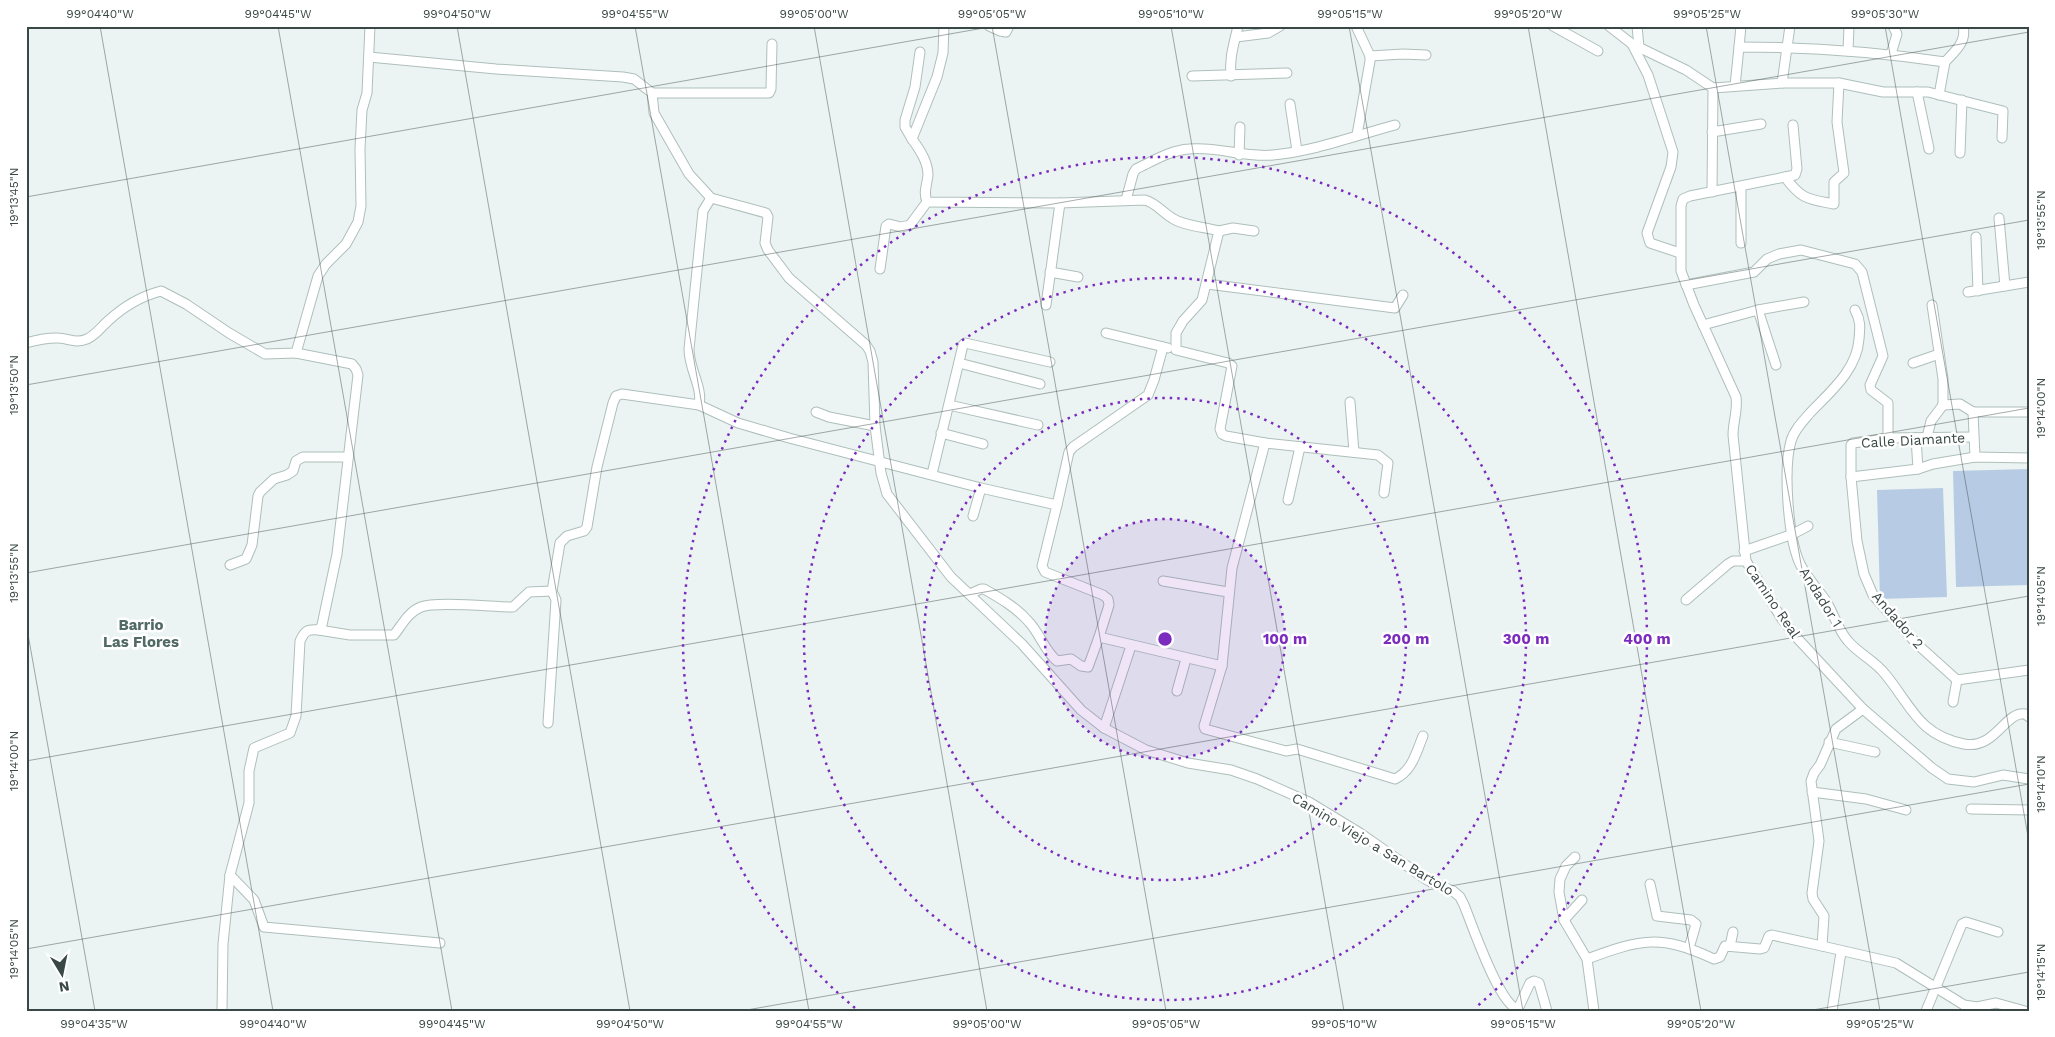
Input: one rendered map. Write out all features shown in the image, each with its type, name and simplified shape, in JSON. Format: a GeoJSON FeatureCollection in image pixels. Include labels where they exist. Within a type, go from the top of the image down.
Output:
{"type":"FeatureCollection","features":[{"type":"Feature","properties":{"kind":"street"},"geometry":{"type":"LineString","coordinates":[[296,353],[318,276],[326,264],[346,244],[358,222],[361,206],[360,149],[362,110],[367,93],[370,26]]}},
{"type":"Feature","properties":{"kind":"street"},"geometry":{"type":"LineString","coordinates":[[912,139],[937,77],[943,53],[944,26]]}},
{"type":"Feature","properties":{"kind":"street"},"geometry":{"type":"LineString","coordinates":[[989,26],[1006,32],[1009,26]]}},
{"type":"Feature","properties":{"kind":"street"},"geometry":{"type":"LineString","coordinates":[[1231,76],[1230,63],[1238,26]]}},
{"type":"Feature","properties":{"kind":"street"},"geometry":{"type":"LineString","coordinates":[[1236,37],[1268,33],[1280,26]]}},
{"type":"Feature","properties":{"kind":"street"},"geometry":{"type":"LineString","coordinates":[[1356,26],[1370,56],[1357,135]]}},
{"type":"Feature","properties":{"kind":"street"},"geometry":{"type":"LineString","coordinates":[[1554,26],[1598,51]]}},
{"type":"Feature","properties":{"kind":"street"},"geometry":{"type":"LineString","coordinates":[[1609,26],[1635,45],[1686,70],[1713,88],[1782,83],[1839,83],[1883,92],[1917,92],[1939,95],[2003,111],[2002,138]]}},
{"type":"Feature","properties":{"kind":"street"},"geometry":{"type":"LineString","coordinates":[[1637,26],[1635,45],[1648,76],[1673,152],[1671,167],[1647,233],[1648,239],[1650,242],[1680,253]]}},
{"type":"Feature","properties":{"kind":"street"},"geometry":{"type":"LineString","coordinates":[[1735,86],[1741,26]]}},
{"type":"Feature","properties":{"kind":"street"},"geometry":{"type":"LineString","coordinates":[[1782,83],[1790,26]]}},
{"type":"Feature","properties":{"kind":"street"},"geometry":{"type":"LineString","coordinates":[[1848,51],[1849,26]]}},
{"type":"Feature","properties":{"kind":"street"},"geometry":{"type":"LineString","coordinates":[[1891,54],[1897,34],[1893,26]]}},
{"type":"Feature","properties":{"kind":"street"},"geometry":{"type":"LineString","coordinates":[[1939,95],[1945,62],[1962,43],[1965,34],[1963,26]]}},
{"type":"Feature","properties":{"kind":"street"},"geometry":{"type":"LineString","coordinates":[[369,57],[496,69],[623,77],[634,79],[652,93],[768,93],[771,89],[772,44]]}},
{"type":"Feature","properties":{"kind":"street"},"geometry":{"type":"LineString","coordinates":[[1739,47],[1787,47],[1891,54],[1945,62]]}},
{"type":"Feature","properties":{"kind":"street"},"geometry":{"type":"LineString","coordinates":[[920,52],[915,87],[905,120],[906,127],[927,164],[928,176],[925,197],[927,202]]}},
{"type":"Feature","properties":{"kind":"street"},"geometry":{"type":"LineString","coordinates":[[1370,56],[1426,55]]}},
{"type":"Feature","properties":{"kind":"street"},"geometry":{"type":"LineString","coordinates":[[1192,76],[1287,73]]}},
{"type":"Feature","properties":{"kind":"street"},"geometry":{"type":"LineString","coordinates":[[1785,178],[1796,192],[1808,200],[1834,204],[1834,182],[1844,173],[1837,122],[1839,83]]}},
{"type":"Feature","properties":{"kind":"street"},"geometry":{"type":"LineString","coordinates":[[1713,88],[1712,192],[1795,175],[1797,169],[1793,125]]}},
{"type":"Feature","properties":{"kind":"street"},"geometry":{"type":"LineString","coordinates":[[1917,92],[1929,149]]}},
{"type":"Feature","properties":{"kind":"street"},"geometry":{"type":"LineString","coordinates":[[652,93],[654,113],[670,142],[689,174],[711,198],[703,210],[689,349],[689,362],[701,395],[699,405]]}},
{"type":"Feature","properties":{"kind":"street"},"geometry":{"type":"LineString","coordinates":[[1960,153],[1962,100]]}},
{"type":"Feature","properties":{"kind":"street"},"geometry":{"type":"LineString","coordinates":[[1290,104],[1297,151]]}},
{"type":"Feature","properties":{"kind":"street"},"geometry":{"type":"LineString","coordinates":[[1712,132],[1761,124]]}},
{"type":"Feature","properties":{"kind":"street"},"geometry":{"type":"LineString","coordinates":[[1126,200],[1136,169],[1173,152],[1201,149],[1239,155],[1272,155],[1342,142],[1357,135],[1395,125]]}},
{"type":"Feature","properties":{"kind":"street"},"geometry":{"type":"LineString","coordinates":[[1239,155],[1240,126]]}},
{"type":"Feature","properties":{"kind":"street"},"geometry":{"type":"LineString","coordinates":[[1741,187],[1741,244]]}},
{"type":"Feature","properties":{"kind":"street","name":"Camino Real"},"geometry":{"type":"LineString","coordinates":[[1712,192],[1683,199],[1681,206],[1681,271],[1736,397],[1737,406],[1734,416],[1733,435],[1746,561],[1782,619],[1862,709],[1932,768],[1948,779],[1974,782],[2003,775],[2029,779]]}},
{"type":"Feature","properties":{"kind":"street","name":"Camino Viejo a San Bartolo"},"geometry":{"type":"LineString","coordinates":[[711,198],[766,213],[768,217],[765,243],[780,268],[866,345],[873,362],[875,426],[884,486],[893,503],[951,578],[1022,644],[1081,710],[1104,728],[1146,750],[1188,763],[1231,770],[1309,802],[1360,833],[1427,880],[1453,891],[1460,897],[1489,968],[1510,1005],[1518,1008],[1530,983],[1534,981],[1539,983],[1542,988],[1547,1011]]}},
{"type":"Feature","properties":{"kind":"street"},"geometry":{"type":"LineString","coordinates":[[927,202],[1060,203],[1145,200],[1152,202],[1178,221],[1219,231],[1233,228],[1254,231]]}},
{"type":"Feature","properties":{"kind":"street"},"geometry":{"type":"LineString","coordinates":[[880,269],[886,226],[889,224],[901,227],[910,225],[927,202]]}},
{"type":"Feature","properties":{"kind":"street"},"geometry":{"type":"LineString","coordinates":[[1046,305],[1060,203]]}},
{"type":"Feature","properties":{"kind":"street"},"geometry":{"type":"LineString","coordinates":[[1999,218],[2005,286]]}},
{"type":"Feature","properties":{"kind":"street"},"geometry":{"type":"LineString","coordinates":[[1176,350],[1176,333],[1189,312],[1199,304],[1207,284],[1219,231]]}},
{"type":"Feature","properties":{"kind":"street"},"geometry":{"type":"LineString","coordinates":[[1976,237],[1978,291]]}},
{"type":"Feature","properties":{"kind":"street"},"geometry":{"type":"LineString","coordinates":[[1686,286],[1754,272],[1767,259],[1779,254],[1801,250],[1855,264],[1862,272],[1873,321],[1880,341],[1882,356],[1870,385],[1871,390],[1888,403],[1888,438]]}},
{"type":"Feature","properties":{"kind":"street"},"geometry":{"type":"LineString","coordinates":[[1050,272],[1078,277]]}},
{"type":"Feature","properties":{"kind":"street"},"geometry":{"type":"LineString","coordinates":[[1968,292],[2029,282]]}},
{"type":"Feature","properties":{"kind":"street"},"geometry":{"type":"LineString","coordinates":[[1207,284],[1395,308],[1403,295]]}},
{"type":"Feature","properties":{"kind":"street"},"geometry":{"type":"LineString","coordinates":[[26,343],[38,339],[59,338],[76,342],[92,337],[109,320],[145,295],[161,290],[265,354],[296,353],[352,364],[356,368],[358,375],[337,554],[325,617],[319,630]]}},
{"type":"Feature","properties":{"kind":"street"},"geometry":{"type":"LineString","coordinates":[[1703,325],[1758,310],[1804,302]]}},
{"type":"Feature","properties":{"kind":"street"},"geometry":{"type":"LineString","coordinates":[[1927,437],[1931,420],[1943,405],[1943,379],[1932,305]]}},
{"type":"Feature","properties":{"kind":"street"},"geometry":{"type":"LineString","coordinates":[[1758,310],[1776,365]]}},
{"type":"Feature","properties":{"kind":"street","name":"Andador 1"},"geometry":{"type":"LineString","coordinates":[[1856,310],[1860,321],[1858,353],[1848,372],[1799,426],[1791,440],[1787,476],[1788,499],[1793,534],[1800,563],[1826,601],[1847,640],[1882,670],[1909,709],[1937,736],[1966,745],[1978,744],[1987,741],[2016,714],[2025,714],[2029,717]]}},
{"type":"Feature","properties":{"kind":"street"},"geometry":{"type":"LineString","coordinates":[[1106,333],[1228,363],[1232,366],[1220,429],[1222,434],[1265,443],[1378,455],[1388,463],[1384,493]]}},
{"type":"Feature","properties":{"kind":"street"},"geometry":{"type":"LineString","coordinates":[[932,474],[959,363],[966,343],[1050,362]]}},
{"type":"Feature","properties":{"kind":"street"},"geometry":{"type":"LineString","coordinates":[[970,594],[984,589],[1016,610],[1029,621],[1057,661],[1071,659],[1081,666],[1088,666],[1109,605],[1108,598],[1045,572],[1042,566],[1069,452],[1073,447],[1148,395],[1163,347]]}},
{"type":"Feature","properties":{"kind":"street"},"geometry":{"type":"LineString","coordinates":[[1913,363],[1939,354]]}},
{"type":"Feature","properties":{"kind":"street"},"geometry":{"type":"LineString","coordinates":[[959,363],[1040,384]]}},
{"type":"Feature","properties":{"kind":"street"},"geometry":{"type":"LineString","coordinates":[[548,723],[556,600],[552,591],[560,542],[567,536],[584,531],[587,527],[597,467],[612,403],[616,396],[622,394],[699,405],[738,423],[981,488],[1057,505]]}},
{"type":"Feature","properties":{"kind":"street"},"geometry":{"type":"LineString","coordinates":[[1350,402],[1354,452]]}},
{"type":"Feature","properties":{"kind":"street"},"geometry":{"type":"LineString","coordinates":[[1943,405],[1960,404],[1973,412],[2029,412]]}},
{"type":"Feature","properties":{"kind":"street"},"geometry":{"type":"LineString","coordinates":[[949,405],[1038,424]]}},
{"type":"Feature","properties":{"kind":"street"},"geometry":{"type":"LineString","coordinates":[[816,412],[829,417],[875,426]]}},
{"type":"Feature","properties":{"kind":"street"},"geometry":{"type":"LineString","coordinates":[[1973,412],[1975,457]]}},
{"type":"Feature","properties":{"kind":"street"},"geometry":{"type":"LineString","coordinates":[[941,433],[983,444]]}},
{"type":"Feature","properties":{"kind":"street","name":"Calle Diamante"},"geometry":{"type":"LineString","coordinates":[[1853,443],[1888,438],[1973,437]]}},
{"type":"Feature","properties":{"kind":"street"},"geometry":{"type":"LineString","coordinates":[[1916,438],[1918,469]]}},
{"type":"Feature","properties":{"kind":"street"},"geometry":{"type":"LineString","coordinates":[[1265,443],[1246,509],[1228,592],[1222,666],[1204,726],[1205,729],[1286,751],[1297,749],[1395,780],[1403,776],[1411,767],[1423,736]]}},
{"type":"Feature","properties":{"kind":"street","name":"Andador 2"},"geometry":{"type":"LineString","coordinates":[[1853,443],[1850,449],[1851,477],[1857,541],[1864,574],[1873,595],[1917,644],[1958,680]]}},
{"type":"Feature","properties":{"kind":"street"},"geometry":{"type":"LineString","coordinates":[[1288,500],[1300,447]]}},
{"type":"Feature","properties":{"kind":"street"},"geometry":{"type":"LineString","coordinates":[[230,565],[246,559],[252,545],[258,496],[274,478],[287,475],[293,471],[296,462],[303,458],[348,457]]}},
{"type":"Feature","properties":{"kind":"street"},"geometry":{"type":"LineString","coordinates":[[1851,477],[1918,469],[1933,464],[1975,457],[2029,458]]}},
{"type":"Feature","properties":{"kind":"street"},"geometry":{"type":"LineString","coordinates":[[973,516],[981,488]]}},
{"type":"Feature","properties":{"kind":"street"},"geometry":{"type":"LineString","coordinates":[[1744,551],[1793,534],[1808,526]]}},
{"type":"Feature","properties":{"kind":"street"},"geometry":{"type":"LineString","coordinates":[[1686,600],[1728,564],[1733,561],[1746,561]]}},
{"type":"Feature","properties":{"kind":"street"},"geometry":{"type":"LineString","coordinates":[[1163,581],[1228,592]]}},
{"type":"Feature","properties":{"kind":"street"},"geometry":{"type":"LineString","coordinates":[[222,1011],[223,944],[230,875],[249,803],[249,770],[254,748],[290,733],[296,716],[300,641],[304,632],[319,630],[350,635],[394,635],[407,616],[421,607],[439,605],[513,607],[529,592],[552,591]]}},
{"type":"Feature","properties":{"kind":"street"},"geometry":{"type":"LineString","coordinates":[[1098,637],[1222,666]]}},
{"type":"Feature","properties":{"kind":"street"},"geometry":{"type":"LineString","coordinates":[[1104,728],[1131,646]]}},
{"type":"Feature","properties":{"kind":"street"},"geometry":{"type":"LineString","coordinates":[[1177,691],[1186,659]]}},
{"type":"Feature","properties":{"kind":"street"},"geometry":{"type":"LineString","coordinates":[[1953,702],[1958,680],[2029,670]]}},
{"type":"Feature","properties":{"kind":"street"},"geometry":{"type":"LineString","coordinates":[[1822,946],[1824,916],[1813,899],[1812,893],[1819,841],[1811,781],[1836,729],[1862,709]]}},
{"type":"Feature","properties":{"kind":"street"},"geometry":{"type":"LineString","coordinates":[[1829,742],[1875,752]]}},
{"type":"Feature","properties":{"kind":"street"},"geometry":{"type":"LineString","coordinates":[[1812,792],[1866,799],[1906,810]]}},
{"type":"Feature","properties":{"kind":"street"},"geometry":{"type":"LineString","coordinates":[[1971,809],[2029,810]]}},
{"type":"Feature","properties":{"kind":"street"},"geometry":{"type":"LineString","coordinates":[[1575,857],[1566,866],[1560,879],[1559,892],[1564,920],[1587,959],[1594,1011]]}},
{"type":"Feature","properties":{"kind":"street"},"geometry":{"type":"LineString","coordinates":[[230,875],[254,900],[264,927],[440,943]]}},
{"type":"Feature","properties":{"kind":"street"},"geometry":{"type":"LineString","coordinates":[[1650,884],[1657,916],[1691,920],[1696,924],[1689,948]]}},
{"type":"Feature","properties":{"kind":"street"},"geometry":{"type":"LineString","coordinates":[[1564,920],[1582,900]]}},
{"type":"Feature","properties":{"kind":"street"},"geometry":{"type":"LineString","coordinates":[[1926,1011],[1962,924],[1966,922],[1998,932]]}},
{"type":"Feature","properties":{"kind":"street"},"geometry":{"type":"LineString","coordinates":[[1730,946],[1733,932]]}},
{"type":"Feature","properties":{"kind":"street"},"geometry":{"type":"LineString","coordinates":[[1587,959],[1641,941],[1689,948],[1714,959],[1720,957],[1724,946],[1760,950],[1764,948],[1769,936],[1772,935],[1896,963],[1964,1005],[1977,1007],[1996,1003],[2025,1011]]}},
{"type":"Feature","properties":{"kind":"street"},"geometry":{"type":"LineString","coordinates":[[1832,1011],[1841,952]]}},
{"type":"Feature","properties":{"kind":"shaded area"},"geometry":{"type":"Polygon","coordinates":[[[2029,469],[2029,585],[1956,587],[1953,471],[2029,469]]]}},
{"type":"Feature","properties":{"kind":"shaded area"},"geometry":{"type":"Polygon","coordinates":[[[1943,488],[1947,597],[1880,599],[1877,490],[1943,488]]]}},
{"type":"Feature","properties":{"kind":"district","name":"Barrio Las Flores"},"geometry":{"type":"Point","coordinates":[141,634]}}]}
